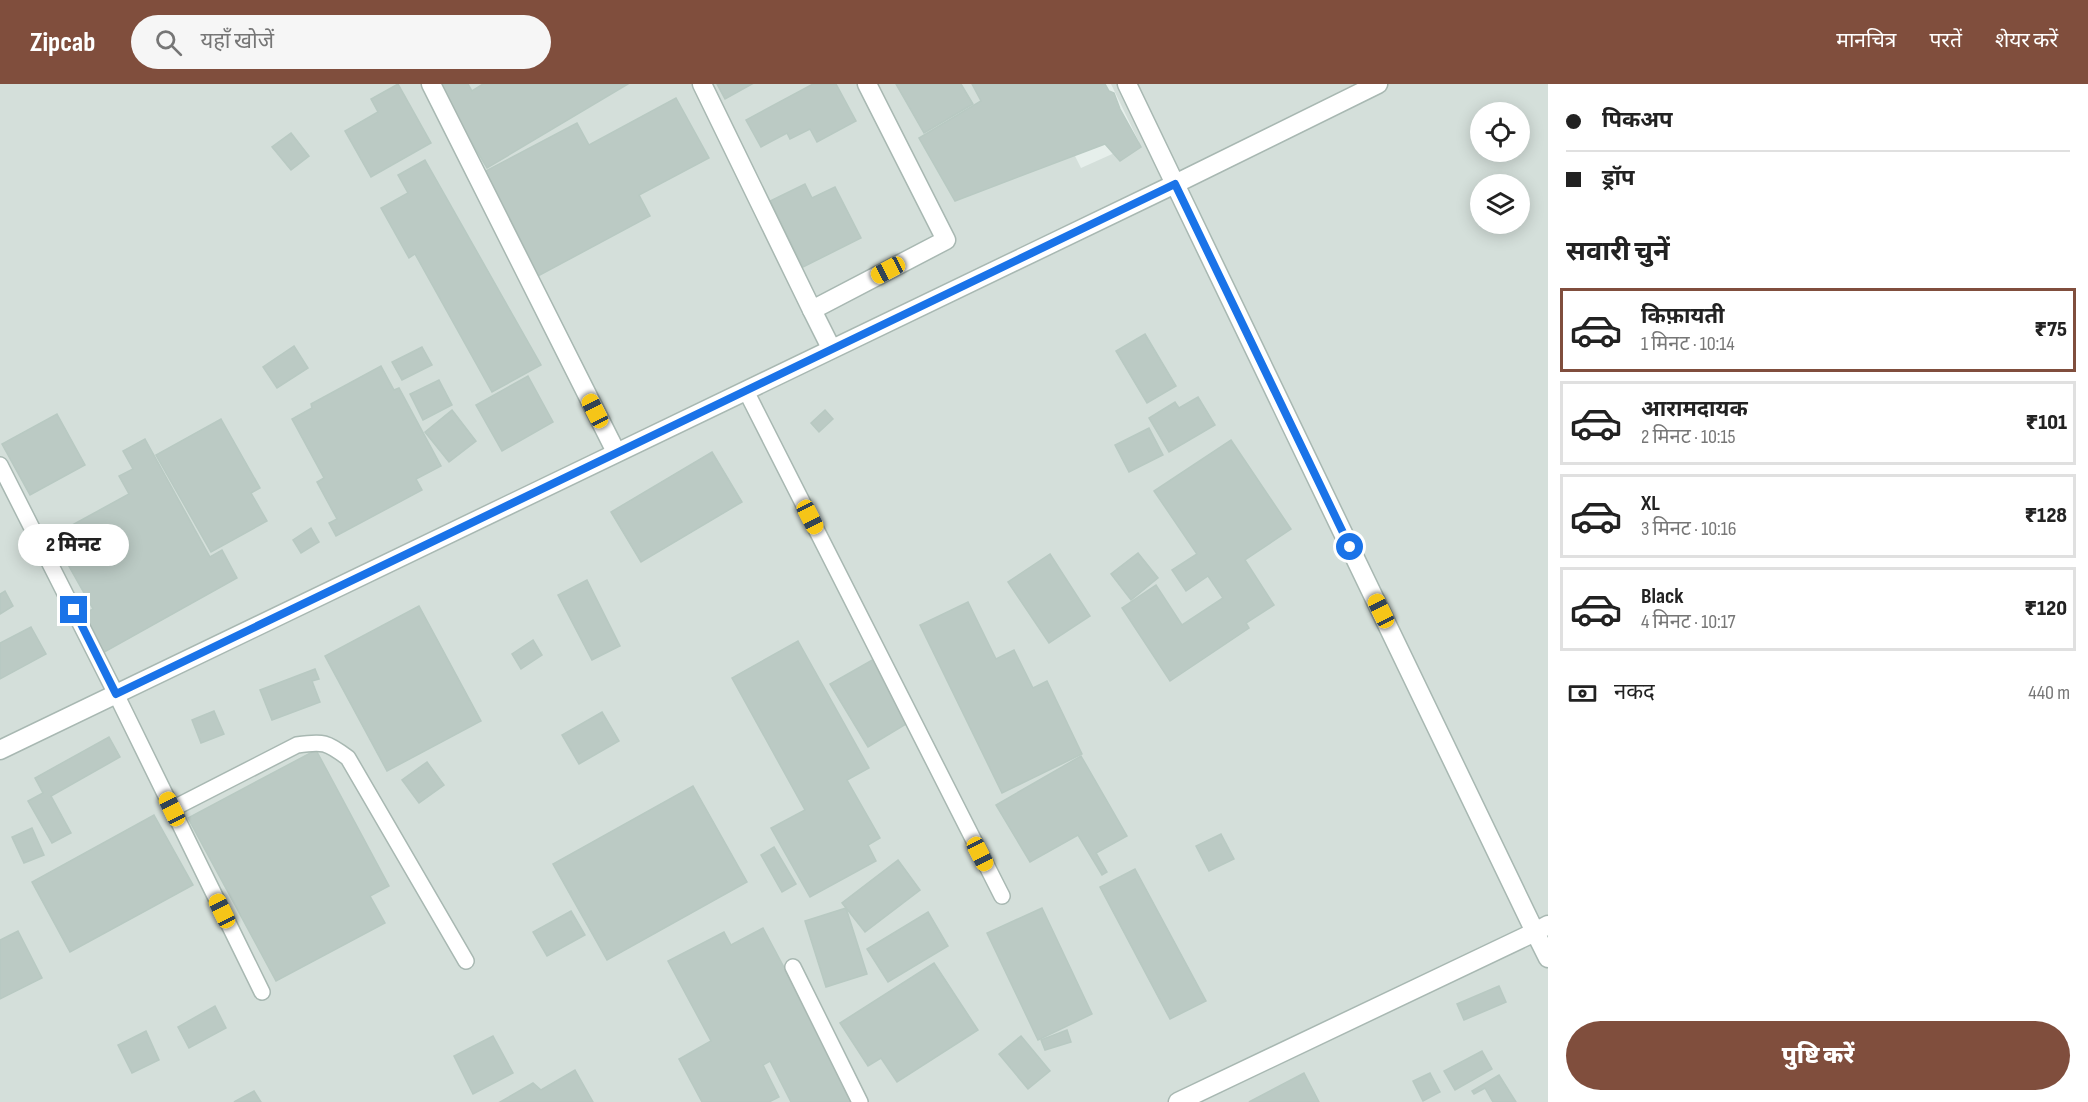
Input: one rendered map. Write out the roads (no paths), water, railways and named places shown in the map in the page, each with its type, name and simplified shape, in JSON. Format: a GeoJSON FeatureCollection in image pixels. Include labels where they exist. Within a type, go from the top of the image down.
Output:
{"type":"FeatureCollection","features":[{"type":"Feature","properties":{"kind":"street"},"geometry":{"type":"LineString","coordinates":[[431,84],[616,452]]}},
{"type":"Feature","properties":{"kind":"street"},"geometry":{"type":"LineString","coordinates":[[702,84],[831,348]]}},
{"type":"Feature","properties":{"kind":"street"},"geometry":{"type":"LineString","coordinates":[[812,310],[946,240],[867,84]]}},
{"type":"Feature","properties":{"kind":"street"},"geometry":{"type":"LineString","coordinates":[[1127,84],[1542,929],[1548,958]]}},
{"type":"Feature","properties":{"kind":"street"},"geometry":{"type":"LineString","coordinates":[[0,750],[1378,84]]}},
{"type":"Feature","properties":{"kind":"street"},"geometry":{"type":"LineString","coordinates":[[1178,1102],[1542,929]]}},
{"type":"Feature","properties":{"kind":"lane"},"geometry":{"type":"LineString","coordinates":[[746,391],[1002,896]]}},
{"type":"Feature","properties":{"kind":"lane"},"geometry":{"type":"LineString","coordinates":[[0,465],[116,694],[262,992]]}},
{"type":"Feature","properties":{"kind":"lane"},"geometry":{"type":"LineString","coordinates":[[172,809],[297,745],[317,742],[332,746],[348,758],[466,961]]}},
{"type":"Feature","properties":{"kind":"lane"},"geometry":{"type":"LineString","coordinates":[[793,967],[860,1102]]}}]}
